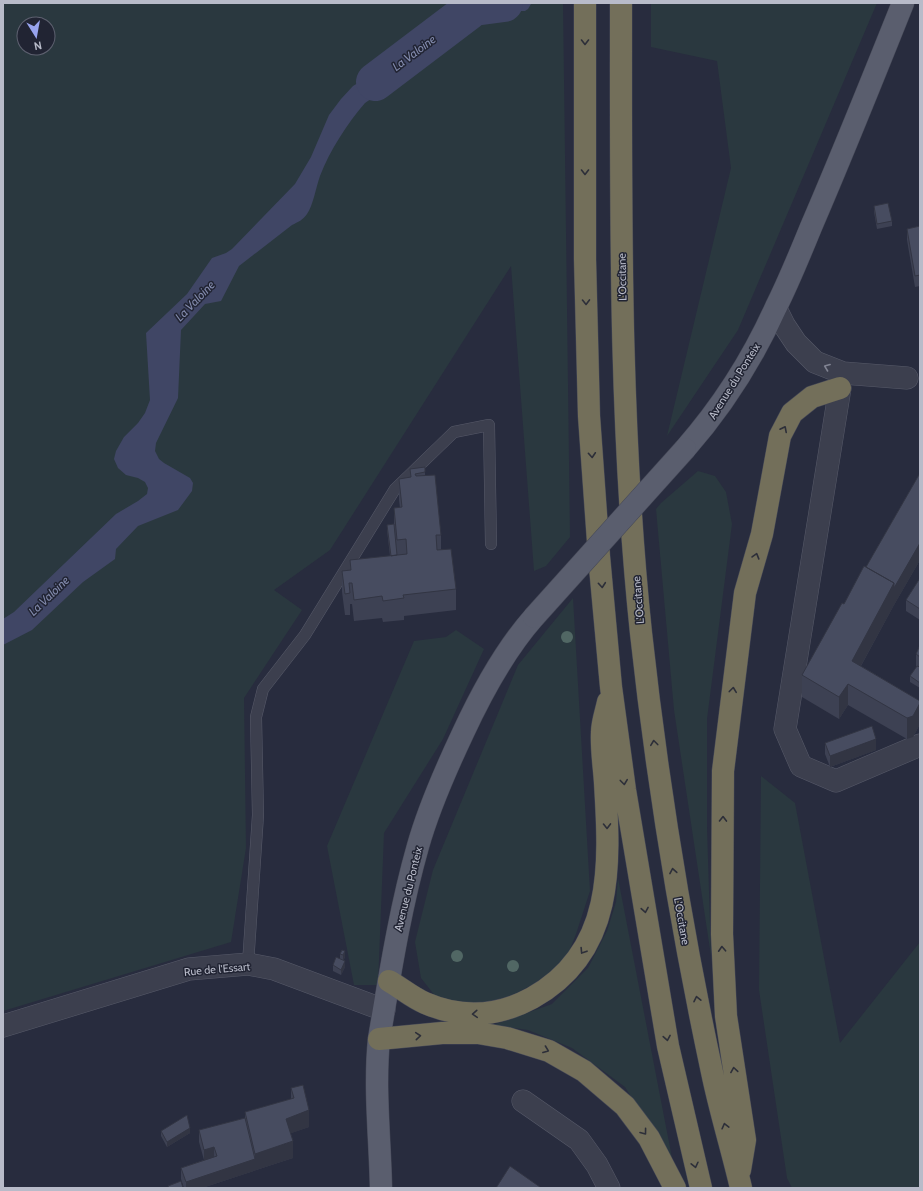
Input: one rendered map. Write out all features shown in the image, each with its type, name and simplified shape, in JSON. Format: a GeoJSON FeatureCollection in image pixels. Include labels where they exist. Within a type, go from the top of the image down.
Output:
{"type":"FeatureCollection","features":[{"type":"Feature","properties":{"kind":"highway"},"geometry":{"type":"LineString","coordinates":[[585,3],[585,259],[589,409],[599,556],[611,687],[625,790],[668,1046],[701,1188]]}},
{"type":"Feature","properties":{"kind":"highway","name":"L'Occitane"},"geometry":{"type":"LineString","coordinates":[[621,3],[621,230],[623,354],[628,476],[641,632],[654,743],[670,851],[690,965],[712,1076],[740,1183]]}},
{"type":"Feature","properties":{"kind":"highway"},"geometry":{"type":"LineString","coordinates":[[740,1183],[745,1140],[726,1016],[722,934],[723,772],[746,593],[762,534],[780,436],[792,413],[812,397],[840,388]]}},
{"type":"Feature","properties":{"kind":"highway"},"geometry":{"type":"LineString","coordinates":[[389,981],[424,1003],[449,1011],[470,1015],[499,1011],[525,1002],[546,990],[562,977],[578,960],[590,941],[598,920],[604,892],[607,852],[607,814],[602,731],[611,687]]}},
{"type":"Feature","properties":{"kind":"highway"},"geometry":{"type":"LineString","coordinates":[[379,1039],[478,1033],[507,1038],[549,1051],[584,1071],[625,1106],[649,1138],[675,1188]]}},
{"type":"Feature","properties":{"kind":"main road","name":"Avenue du Ponteix"},"geometry":{"type":"LineString","coordinates":[[381,1188],[377,1096],[379,1039],[404,901],[418,844],[444,774],[470,717],[503,658],[534,617],[707,424],[748,360],[776,309],[843,153],[903,3]]}},
{"type":"Feature","properties":{"kind":"street"},"geometry":{"type":"LineString","coordinates":[[776,309],[784,325],[796,343],[815,362],[843,373],[913,376]]}},
{"type":"Feature","properties":{"kind":"street"},"geometry":{"type":"LineString","coordinates":[[913,376],[840,388],[785,729],[801,766],[836,781],[920,745]]}},
{"type":"Feature","properties":{"kind":"street","name":"Rue de l'Essart"},"geometry":{"type":"LineString","coordinates":[[3,1026],[189,969],[248,964],[274,969],[384,1010]]}},
{"type":"Feature","properties":{"kind":"street"},"geometry":{"type":"LineString","coordinates":[[524,1101],[578,1140],[597,1165],[609,1188]]}},
{"type":"Feature","properties":{"kind":"lane"},"geometry":{"type":"LineString","coordinates":[[248,964],[258,815],[256,717],[263,689],[305,635],[395,489],[454,432],[489,425],[490,544]]}},
{"type":"Feature","properties":{"kind":"shaded area"},"geometry":{"type":"Polygon","coordinates":[[[5,3],[563,3],[570,537],[546,566],[534,571],[511,266],[330,550],[274,590],[302,610],[244,698],[246,848],[231,942],[3,1011],[3,5],[5,3]]]}},
{"type":"Feature","properties":{"kind":"shaded area"},"geometry":{"type":"Polygon","coordinates":[[[651,3],[877,3],[738,330],[667,436],[731,168],[717,61],[651,47],[651,3]]]}},
{"type":"Feature","properties":{"kind":"shaded area"},"geometry":{"type":"Polygon","coordinates":[[[698,471],[715,476],[726,492],[732,524],[707,719],[707,827],[711,956],[674,710],[656,509],[698,471]]]}},
{"type":"Feature","properties":{"kind":"shaded area"},"geometry":{"type":"Polygon","coordinates":[[[573,598],[590,891],[576,934],[565,962],[532,985],[501,1001],[470,1007],[439,1001],[421,978],[415,942],[433,870],[518,665],[573,598]]]}},
{"type":"Feature","properties":{"kind":"shaded area"},"geometry":{"type":"Polygon","coordinates":[[[456,630],[484,649],[443,739],[384,833],[378,985],[354,985],[327,846],[414,641],[446,637],[456,630]]]}},
{"type":"Feature","properties":{"kind":"shaded area"},"geometry":{"type":"Polygon","coordinates":[[[761,776],[795,803],[840,1043],[920,942],[920,1188],[792,1188],[787,1178],[759,990],[761,776]]]}},
{"type":"Feature","properties":{"kind":"shaded area"},"geometry":{"type":"Polygon","coordinates":[[[618,878],[673,1163],[625,1087],[572,1048],[528,1030],[493,1025],[552,1004],[588,968],[607,931],[616,902],[618,878]]]}},
{"type":"Feature","properties":{"kind":"water"},"geometry":{"type":"Polygon","coordinates":[[[463,3],[531,4],[525,11],[498,11],[476,15],[434,56],[365,103],[358,111],[345,128],[329,157],[320,176],[309,211],[305,216],[239,266],[221,301],[205,304],[181,330],[178,398],[156,443],[155,451],[159,459],[164,463],[190,478],[193,483],[192,491],[178,510],[138,526],[116,549],[115,559],[83,582],[32,630],[3,645],[3,619],[14,612],[116,514],[147,494],[148,488],[145,482],[138,478],[126,475],[118,468],[114,459],[116,451],[124,437],[138,423],[145,413],[150,400],[146,333],[187,294],[212,258],[232,249],[295,184],[311,157],[329,115],[353,86],[420,49],[448,24],[457,9],[463,3]]]}},
{"type":"Feature","properties":{"kind":"building"},"geometry":{"type":"Polygon","coordinates":[[[888,203],[892,221],[877,224],[874,206],[888,203]]]}},
{"type":"Feature","properties":{"kind":"building"},"geometry":{"type":"Polygon","coordinates":[[[920,226],[920,275],[915,276],[907,229],[920,226]]]}},
{"type":"Feature","properties":{"kind":"building"},"geometry":{"type":"Polygon","coordinates":[[[425,467],[425,472],[415,474],[416,476],[435,475],[441,535],[436,535],[437,550],[451,549],[456,589],[403,595],[404,598],[383,601],[382,596],[354,600],[352,583],[349,583],[350,593],[345,594],[342,571],[351,570],[350,560],[407,554],[406,539],[397,540],[394,508],[402,507],[399,479],[411,477],[410,469],[425,467]]]}},
{"type":"Feature","properties":{"kind":"building"},"geometry":{"type":"Polygon","coordinates":[[[920,473],[920,543],[894,588],[894,583],[866,567],[920,473]]]}},
{"type":"Feature","properties":{"kind":"building"},"geometry":{"type":"Polygon","coordinates":[[[394,524],[397,555],[391,556],[387,525],[394,524]]]}},
{"type":"Feature","properties":{"kind":"building"},"geometry":{"type":"Polygon","coordinates":[[[864,566],[894,583],[852,661],[920,701],[913,716],[907,718],[848,684],[839,697],[802,675],[842,603],[844,604],[864,566]]]}},
{"type":"Feature","properties":{"kind":"building"},"geometry":{"type":"Polygon","coordinates":[[[920,578],[920,609],[906,600],[920,578]]]}},
{"type":"Feature","properties":{"kind":"building"},"geometry":{"type":"Polygon","coordinates":[[[920,645],[920,657],[916,654],[920,645]]]}},
{"type":"Feature","properties":{"kind":"building"},"geometry":{"type":"Polygon","coordinates":[[[917,666],[920,667],[920,683],[910,676],[917,666]]]}},
{"type":"Feature","properties":{"kind":"building"},"geometry":{"type":"Polygon","coordinates":[[[872,726],[876,739],[830,756],[825,743],[872,726]]]}},
{"type":"Feature","properties":{"kind":"building"},"geometry":{"type":"Polygon","coordinates":[[[342,950],[345,951],[343,955],[340,954],[342,950]]]}},
{"type":"Feature","properties":{"kind":"building"},"geometry":{"type":"Polygon","coordinates":[[[336,957],[345,961],[341,970],[333,965],[336,957]]]}},
{"type":"Feature","properties":{"kind":"building"},"geometry":{"type":"Polygon","coordinates":[[[303,1085],[309,1110],[286,1119],[293,1141],[255,1154],[245,1112],[294,1098],[291,1088],[303,1085]]]}},
{"type":"Feature","properties":{"kind":"building"},"geometry":{"type":"Polygon","coordinates":[[[187,1115],[190,1128],[167,1142],[161,1131],[187,1115]]]}},
{"type":"Feature","properties":{"kind":"building"},"geometry":{"type":"Polygon","coordinates":[[[245,1118],[255,1159],[186,1182],[181,1168],[217,1156],[214,1147],[204,1150],[199,1130],[245,1118]]]}},
{"type":"Feature","properties":{"kind":"building"},"geometry":{"type":"Polygon","coordinates":[[[510,1166],[540,1187],[496,1188],[510,1166]]]}},
{"type":"Feature","properties":{"kind":"building"},"geometry":{"type":"Polygon","coordinates":[[[181,1181],[183,1188],[169,1188],[168,1186],[181,1181]]]}},
{"type":"Feature","properties":{"kind":"waterway","name":"La Valoine"},"geometry":{"type":"LineString","coordinates":[[375,82],[474,7],[504,3]]}}]}
